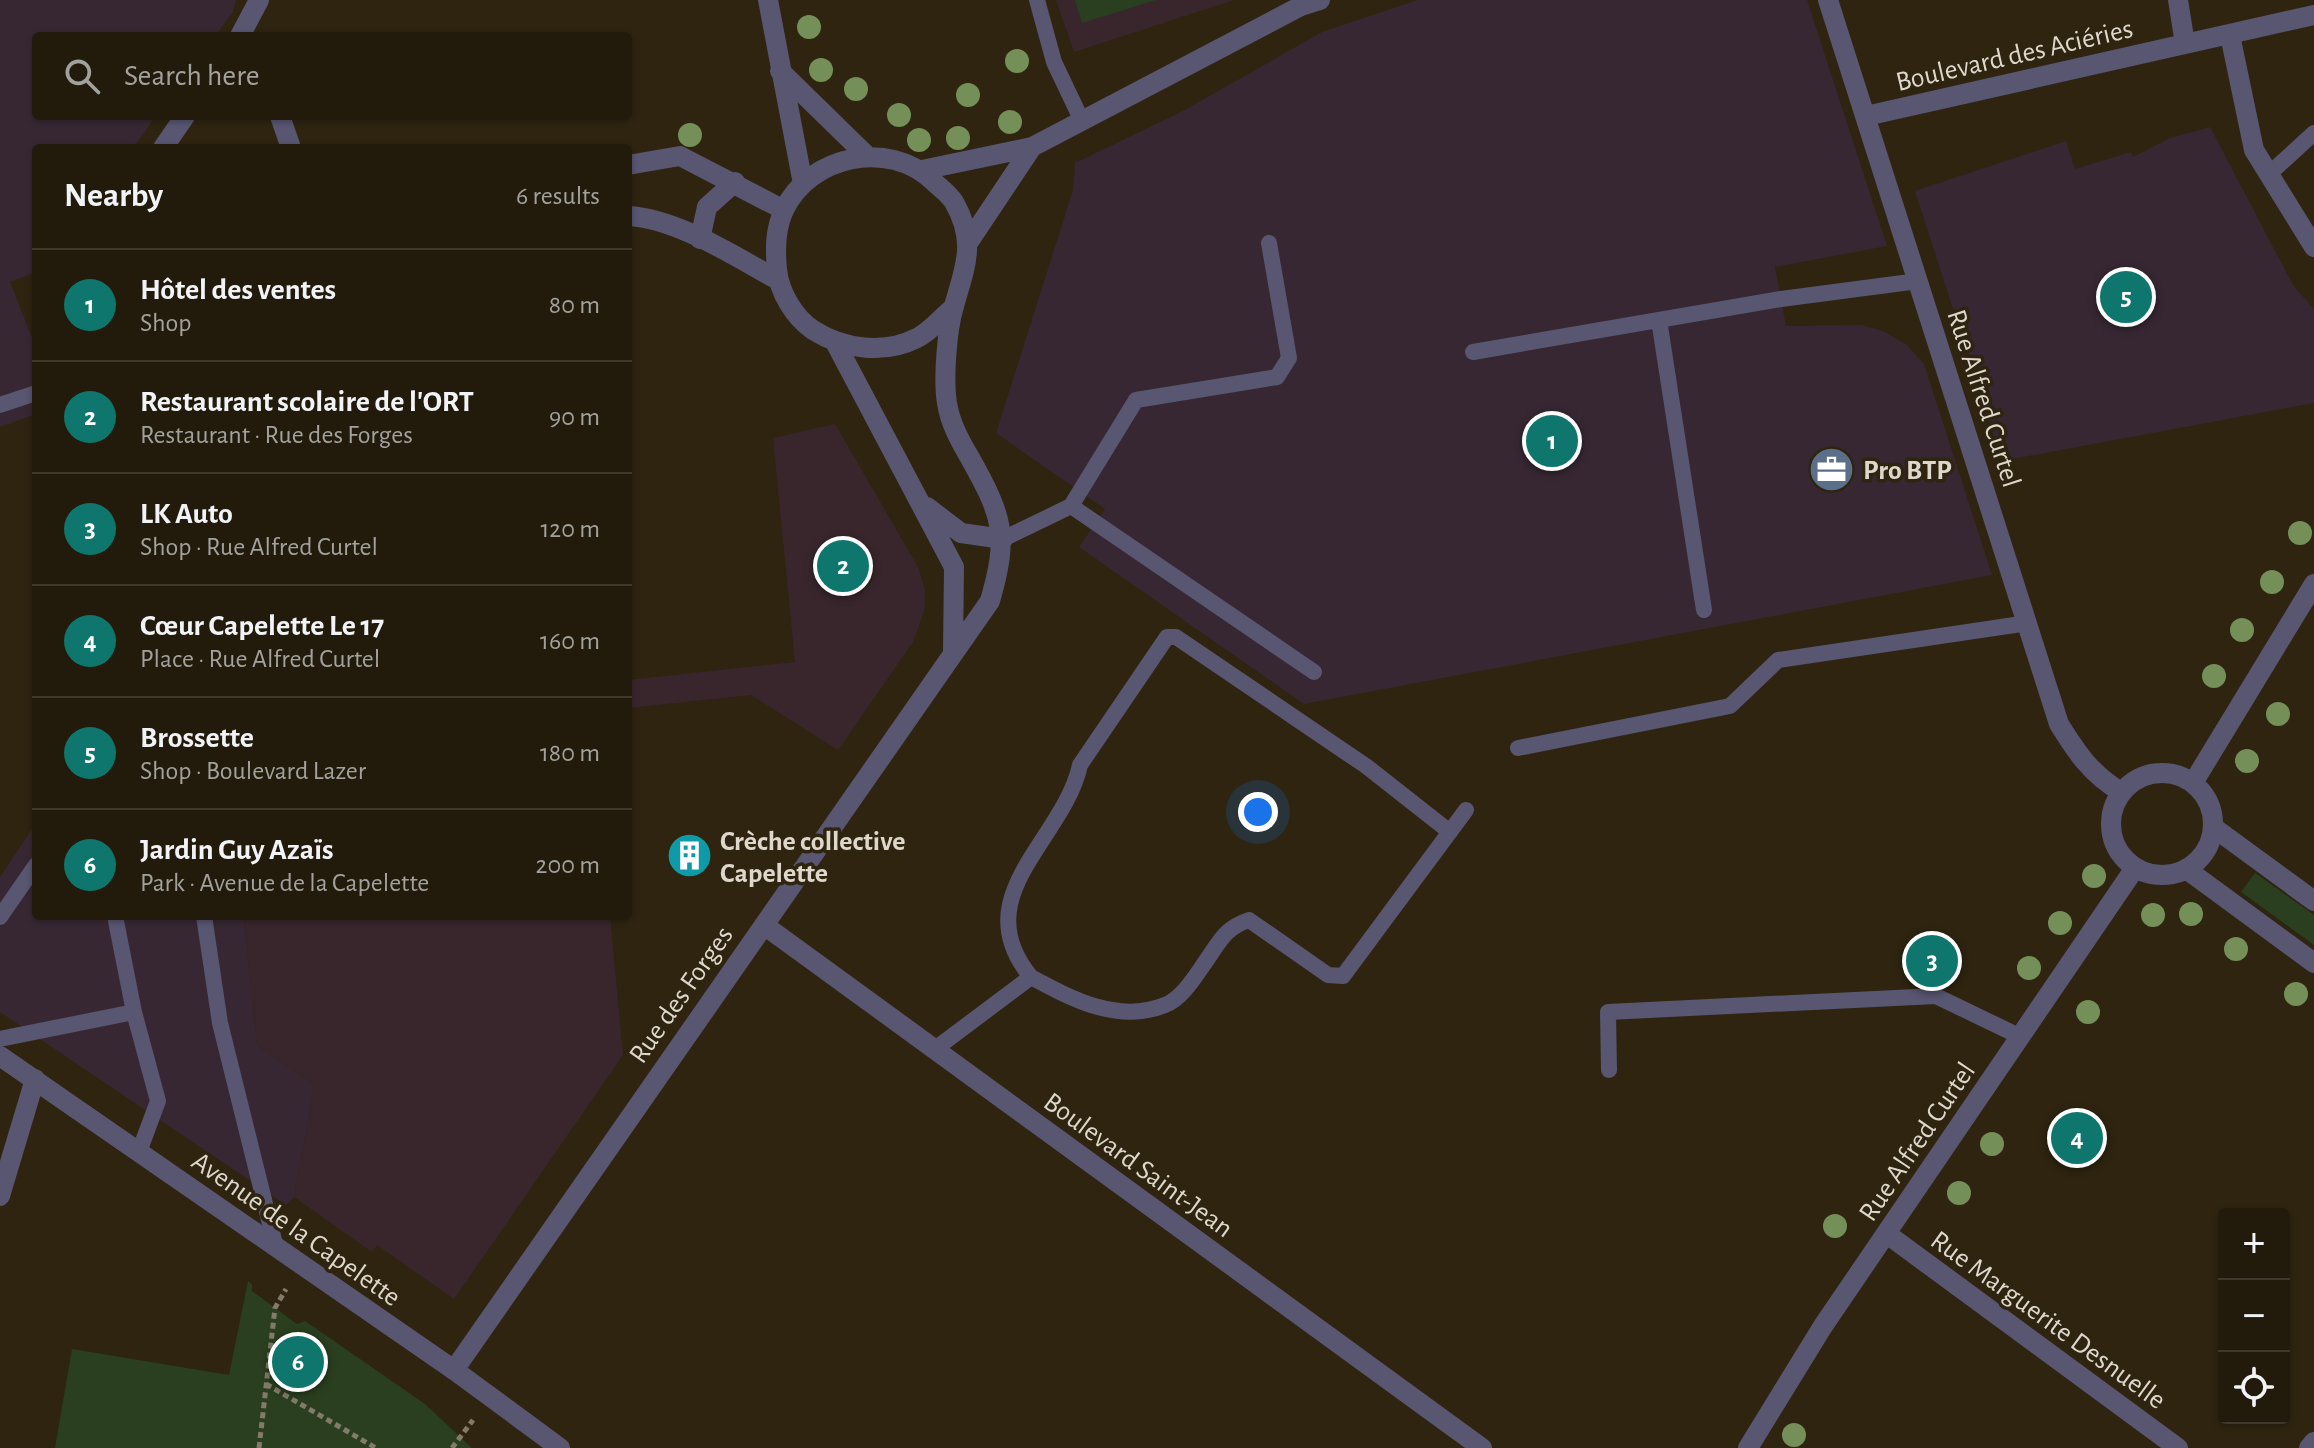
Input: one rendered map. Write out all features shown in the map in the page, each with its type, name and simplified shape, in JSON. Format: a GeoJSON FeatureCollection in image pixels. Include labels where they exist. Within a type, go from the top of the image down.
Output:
{"type":"FeatureCollection","features":[{"type":"Feature","properties":{"kind":"street"},"geometry":{"type":"LineString","coordinates":[[249,31],[259,0]]}},
{"type":"Feature","properties":{"kind":"street"},"geometry":{"type":"LineString","coordinates":[[768,0],[803,184]]}},
{"type":"Feature","properties":{"kind":"street"},"geometry":{"type":"LineString","coordinates":[[922,170],[1032,147],[1301,6],[1320,0]]}},
{"type":"Feature","properties":{"kind":"street","name":"Rue Alfred Curtel"},"geometry":{"type":"LineString","coordinates":[[1828,0],[2059,724],[2081,761],[2099,779],[2121,792]]}},
{"type":"Feature","properties":{"kind":"street"},"geometry":{"type":"LineString","coordinates":[[2178,0],[2185,44]]}},
{"type":"Feature","properties":{"kind":"street","name":"Boulevard des Aciéries"},"geometry":{"type":"LineString","coordinates":[[1866,116],[2314,15]]}},
{"type":"Feature","properties":{"kind":"street"},"geometry":{"type":"LineString","coordinates":[[2230,35],[2254,150],[2314,247]]}},
{"type":"Feature","properties":{"kind":"street"},"geometry":{"type":"LineString","coordinates":[[780,71],[867,156]]}},
{"type":"Feature","properties":{"kind":"street"},"geometry":{"type":"LineString","coordinates":[[166,144],[182,120]]}},
{"type":"Feature","properties":{"kind":"street"},"geometry":{"type":"LineString","coordinates":[[281,120],[290,144]]}},
{"type":"Feature","properties":{"kind":"street"},"geometry":{"type":"LineString","coordinates":[[968,243],[1032,147]]}},
{"type":"Feature","properties":{"kind":"street"},"geometry":{"type":"LineString","coordinates":[[632,164],[680,156],[784,210]]}},
{"type":"Feature","properties":{"kind":"street"},"geometry":{"type":"LineString","coordinates":[[867,156],[897,159],[922,170],[954,201],[968,243],[968,267],[954,307],[917,338],[876,349],[835,342],[809,327],[790,306],[778,280],[775,244],[784,210],[803,184],[829,166],[867,156]]}},
{"type":"Feature","properties":{"kind":"street"},"geometry":{"type":"LineString","coordinates":[[700,239],[707,207],[735,182]]}},
{"type":"Feature","properties":{"kind":"street"},"geometry":{"type":"LineString","coordinates":[[632,216],[645,217],[700,239],[778,280]]}},
{"type":"Feature","properties":{"kind":"street","name":"Rue des Forges"},"geometry":{"type":"LineString","coordinates":[[454,1370],[990,601],[1003,539],[996,505],[956,433],[947,402],[954,307]]}},
{"type":"Feature","properties":{"kind":"street"},"geometry":{"type":"LineString","coordinates":[[835,342],[954,567],[953,651]]}},
{"type":"Feature","properties":{"kind":"street"},"geometry":{"type":"LineString","coordinates":[[921,502],[961,533],[1003,539]]}},
{"type":"Feature","properties":{"kind":"street"},"geometry":{"type":"LineString","coordinates":[[2193,783],[2314,584]]}},
{"type":"Feature","properties":{"kind":"street"},"geometry":{"type":"LineString","coordinates":[[2159,772],[2178,775],[2193,783],[2205,796],[2213,827],[2204,854],[2186,869],[2161,876],[2135,868],[2124,859],[2112,837],[2111,816],[2121,792],[2138,779],[2159,772]]}},
{"type":"Feature","properties":{"kind":"street"},"geometry":{"type":"LineString","coordinates":[[2213,827],[2314,901]]}},
{"type":"Feature","properties":{"kind":"street","name":"Rue Alfred Curtel"},"geometry":{"type":"LineString","coordinates":[[1748,1448],[1823,1326],[2135,868]]}},
{"type":"Feature","properties":{"kind":"street"},"geometry":{"type":"LineString","coordinates":[[2186,869],[2314,963]]}},
{"type":"Feature","properties":{"kind":"street","name":"Boulevard Saint-Jean"},"geometry":{"type":"LineString","coordinates":[[764,925],[1482,1448]]}},
{"type":"Feature","properties":{"kind":"street","name":"Avenue de la Capelette"},"geometry":{"type":"LineString","coordinates":[[0,1056],[454,1370],[560,1448]]}},
{"type":"Feature","properties":{"kind":"street"},"geometry":{"type":"LineString","coordinates":[[0,1196],[35,1079]]}},
{"type":"Feature","properties":{"kind":"street","name":"Rue Marguerite Desnuelle"},"geometry":{"type":"LineString","coordinates":[[1887,1234],[2178,1448]]}},
{"type":"Feature","properties":{"kind":"street"},"geometry":{"type":"LineString","coordinates":[[2309,1448],[2314,1442]]}},
{"type":"Feature","properties":{"kind":"lane"},"geometry":{"type":"LineString","coordinates":[[1037,0],[1054,62],[1082,121]]}},
{"type":"Feature","properties":{"kind":"lane"},"geometry":{"type":"LineString","coordinates":[[2268,175],[2314,133]]}},
{"type":"Feature","properties":{"kind":"lane"},"geometry":{"type":"LineString","coordinates":[[1003,539],[1071,506],[1136,400],[1277,377],[1289,358],[1269,243]]}},
{"type":"Feature","properties":{"kind":"lane"},"geometry":{"type":"LineString","coordinates":[[1473,352],[1918,281]]}},
{"type":"Feature","properties":{"kind":"lane"},"geometry":{"type":"LineString","coordinates":[[1659,320],[1704,610]]}},
{"type":"Feature","properties":{"kind":"lane"},"geometry":{"type":"LineString","coordinates":[[0,405],[32,394]]}},
{"type":"Feature","properties":{"kind":"lane"},"geometry":{"type":"LineString","coordinates":[[1071,506],[1314,672]]}},
{"type":"Feature","properties":{"kind":"lane"},"geometry":{"type":"LineString","coordinates":[[1518,748],[1730,706],[1778,660],[2028,623]]}},
{"type":"Feature","properties":{"kind":"lane"},"geometry":{"type":"LineString","coordinates":[[1450,832],[1366,766],[1176,637],[1167,637],[1080,765],[1075,788],[1017,878],[1008,909],[1015,958],[1031,977],[1084,1005],[1131,1011],[1167,1005],[1190,983],[1231,926],[1249,920],[1328,975],[1343,976],[1450,832],[1466,810]]}},
{"type":"Feature","properties":{"kind":"lane"},"geometry":{"type":"LineString","coordinates":[[0,917],[32,871]]}},
{"type":"Feature","properties":{"kind":"lane"},"geometry":{"type":"LineString","coordinates":[[116,920],[134,1012],[158,1101],[139,1152]]}},
{"type":"Feature","properties":{"kind":"lane"},"geometry":{"type":"LineString","coordinates":[[205,920],[220,1023],[276,1248]]}},
{"type":"Feature","properties":{"kind":"lane"},"geometry":{"type":"LineString","coordinates":[[935,1049],[1031,977]]}},
{"type":"Feature","properties":{"kind":"lane"},"geometry":{"type":"LineString","coordinates":[[1609,1070],[1608,1012],[1936,996],[2021,1037]]}},
{"type":"Feature","properties":{"kind":"lane"},"geometry":{"type":"LineString","coordinates":[[0,1039],[134,1012]]}},
{"type":"Feature","properties":{"kind":"path"},"geometry":{"type":"LineString","coordinates":[[259,1448],[275,1308],[300,1265]]}},
{"type":"Feature","properties":{"kind":"path"},"geometry":{"type":"LineString","coordinates":[[266,1384],[376,1448]]}},
{"type":"Feature","properties":{"kind":"shaded area"},"geometry":{"type":"Polygon","coordinates":[[[0,0],[236,0],[233,12],[218,32],[32,32],[32,120],[153,120],[136,144],[32,144],[32,274],[10,282],[32,338],[32,415],[0,427],[0,0]]]}},
{"type":"Feature","properties":{"kind":"shaded area"},"geometry":{"type":"Polygon","coordinates":[[[1056,0],[1234,0],[1074,52],[1056,0]]]}},
{"type":"Feature","properties":{"kind":"shaded area"},"geometry":{"type":"Polygon","coordinates":[[[1418,0],[1807,0],[1887,246],[1775,267],[1786,326],[1863,325],[1885,332],[1907,345],[1924,364],[1992,575],[1304,704],[1079,547],[1105,509],[996,433],[1073,190],[1075,163],[1183,111],[1322,32],[1418,0]]]}},
{"type":"Feature","properties":{"kind":"shaded area"},"geometry":{"type":"Polygon","coordinates":[[[2210,127],[2293,285],[2314,309],[2314,403],[2002,461],[1915,191],[2066,141],[2075,169],[2131,152],[2133,157],[2170,138],[2210,127]]]}},
{"type":"Feature","properties":{"kind":"shaded area"},"geometry":{"type":"Polygon","coordinates":[[[835,424],[918,567],[925,590],[925,608],[913,642],[838,750],[751,695],[632,708],[632,680],[795,662],[773,438],[835,424]]]}},
{"type":"Feature","properties":{"kind":"shaded area"},"geometry":{"type":"Polygon","coordinates":[[[32,829],[32,920],[244,920],[257,1045],[315,1085],[294,1197],[286,1205],[0,1012],[0,877],[32,829]]]}},
{"type":"Feature","properties":{"kind":"shaded area"},"geometry":{"type":"Polygon","coordinates":[[[244,920],[610,920],[623,1055],[454,1299],[377,1245],[372,1252],[294,1197],[315,1085],[257,1045],[244,920]]]}},
{"type":"Feature","properties":{"kind":"green space"},"geometry":{"type":"Polygon","coordinates":[[[1075,0],[1156,0],[1082,23],[1075,0]]]}},
{"type":"Feature","properties":{"kind":"green space"},"geometry":{"type":"Polygon","coordinates":[[[2255,873],[2314,915],[2314,945],[2241,892],[2255,873]]]}},
{"type":"Feature","properties":{"kind":"green space"},"geometry":{"type":"Polygon","coordinates":[[[248,1281],[252,1284],[252,1291],[297,1324],[305,1321],[425,1404],[472,1448],[55,1448],[72,1349],[229,1375],[248,1281]]]}},
{"type":"Feature","properties":{"kind":"place","name":"Brossette"},"geometry":{"type":"Point","coordinates":[2126,297]}},
{"type":"Feature","properties":{"kind":"place","name":"Hôtel des ventes"},"geometry":{"type":"Point","coordinates":[1552,441]}},
{"type":"Feature","properties":{"kind":"place","name":"Pro BTP"},"geometry":{"type":"Point","coordinates":[1832,469]}},
{"type":"Feature","properties":{"kind":"place","name":"Restaurant scolaire de l'ORT"},"geometry":{"type":"Point","coordinates":[843,566]}},
{"type":"Feature","properties":{"kind":"place","name":"Crèche collective Capelette"},"geometry":{"type":"Point","coordinates":[689,856]}},
{"type":"Feature","properties":{"kind":"place","name":"LK Auto"},"geometry":{"type":"Point","coordinates":[1932,961]}},
{"type":"Feature","properties":{"kind":"place","name":"Cœur Capelette Le 17"},"geometry":{"type":"Point","coordinates":[2077,1138]}},
{"type":"Feature","properties":{"kind":"place","name":"Jardin Guy Azaïs"},"geometry":{"type":"Point","coordinates":[298,1362]}}]}
